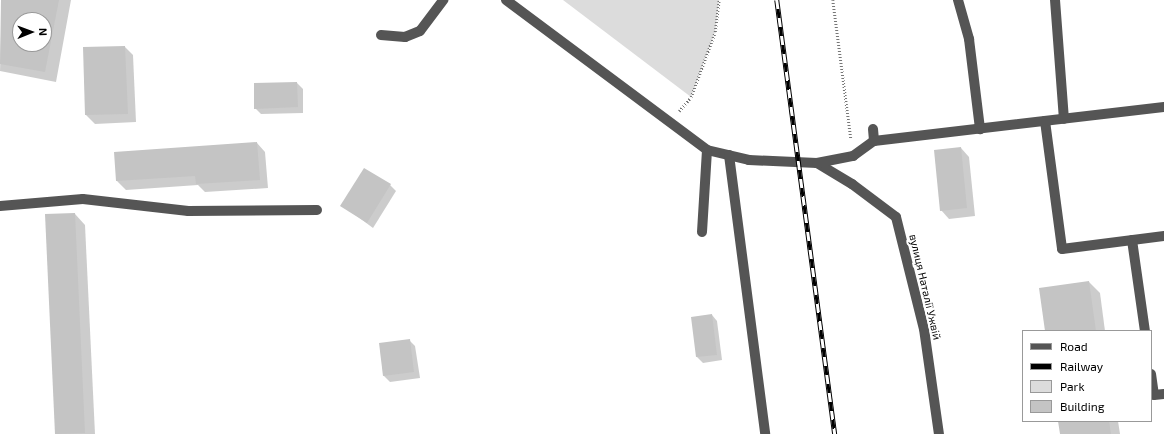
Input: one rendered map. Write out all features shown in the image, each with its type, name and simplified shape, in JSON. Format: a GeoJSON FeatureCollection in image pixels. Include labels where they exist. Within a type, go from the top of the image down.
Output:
{"type":"FeatureCollection","features":[{"type":"Feature","properties":{"kind":"street"},"geometry":{"type":"LineString","coordinates":[[382,35],[405,37],[420,31],[443,0]]}},
{"type":"Feature","properties":{"kind":"street"},"geometry":{"type":"LineString","coordinates":[[506,0],[707,150],[749,160],[817,163],[853,156],[874,141],[1164,107]]}},
{"type":"Feature","properties":{"kind":"street"},"geometry":{"type":"LineString","coordinates":[[958,0],[969,39],[980,129]]}},
{"type":"Feature","properties":{"kind":"street"},"geometry":{"type":"LineString","coordinates":[[1055,0],[1064,119]]}},
{"type":"Feature","properties":{"kind":"street"},"geometry":{"type":"LineString","coordinates":[[1045,121],[1062,249],[1164,236]]}},
{"type":"Feature","properties":{"kind":"street"},"geometry":{"type":"LineString","coordinates":[[873,129],[874,141]]}},
{"type":"Feature","properties":{"kind":"street"},"geometry":{"type":"LineString","coordinates":[[702,232],[707,150]]}},
{"type":"Feature","properties":{"kind":"street"},"geometry":{"type":"LineString","coordinates":[[729,155],[765,434]]}},
{"type":"Feature","properties":{"kind":"street","name":"вулиця Наталії Ужвій"},"geometry":{"type":"LineString","coordinates":[[817,163],[852,184],[896,217],[924,329],[939,434]]}},
{"type":"Feature","properties":{"kind":"street"},"geometry":{"type":"LineString","coordinates":[[0,206],[83,199],[188,211],[317,210]]}},
{"type":"Feature","properties":{"kind":"street"},"geometry":{"type":"LineString","coordinates":[[1132,240],[1145,330]]}},
{"type":"Feature","properties":{"kind":"street"},"geometry":{"type":"LineString","coordinates":[[1152,381],[1154,395],[1164,394]]}},
{"type":"Feature","properties":{"kind":"path"},"geometry":{"type":"LineString","coordinates":[[669,121],[691,97],[715,32],[719,0]]}},
{"type":"Feature","properties":{"kind":"path"},"geometry":{"type":"LineString","coordinates":[[833,0],[853,156]]}},
{"type":"Feature","properties":{"kind":"green space"},"geometry":{"type":"Polygon","coordinates":[[[563,0],[719,0],[715,32],[691,97],[563,0]]]}},
{"type":"Feature","properties":{"kind":"building"},"geometry":{"type":"Polygon","coordinates":[[[1,0],[59,0],[52,36],[52,12],[12,12],[12,52],[49,52],[45,72],[0,64],[1,0]]]}},
{"type":"Feature","properties":{"kind":"building"},"geometry":{"type":"Polygon","coordinates":[[[125,46],[128,114],[85,115],[83,47],[125,46]]]}},
{"type":"Feature","properties":{"kind":"building"},"geometry":{"type":"Polygon","coordinates":[[[297,82],[298,107],[254,109],[254,83],[297,82]]]}},
{"type":"Feature","properties":{"kind":"building"},"geometry":{"type":"Polygon","coordinates":[[[257,142],[260,180],[196,184],[195,176],[116,181],[114,152],[257,142]]]}},
{"type":"Feature","properties":{"kind":"building"},"geometry":{"type":"Polygon","coordinates":[[[961,147],[967,208],[940,211],[934,150],[961,147]]]}},
{"type":"Feature","properties":{"kind":"building"},"geometry":{"type":"Polygon","coordinates":[[[364,168],[391,184],[367,223],[340,206],[364,168]]]}},
{"type":"Feature","properties":{"kind":"building"},"geometry":{"type":"Polygon","coordinates":[[[75,213],[85,433],[55,434],[45,214],[75,213]]]}},
{"type":"Feature","properties":{"kind":"building"},"geometry":{"type":"Polygon","coordinates":[[[1089,281],[1096,330],[1045,330],[1039,288],[1089,281]]]}},
{"type":"Feature","properties":{"kind":"building"},"geometry":{"type":"Polygon","coordinates":[[[712,314],[717,355],[696,357],[691,317],[712,314]]]}},
{"type":"Feature","properties":{"kind":"building"},"geometry":{"type":"Polygon","coordinates":[[[410,339],[414,372],[383,376],[379,343],[410,339]]]}},
{"type":"Feature","properties":{"kind":"building"},"geometry":{"type":"Polygon","coordinates":[[[1058,422],[1109,422],[1111,434],[1060,434],[1058,422]]]}},
{"type":"Feature","properties":{"kind":"railway"},"geometry":{"type":"LineString","coordinates":[[777,0],[835,434]]}}]}
